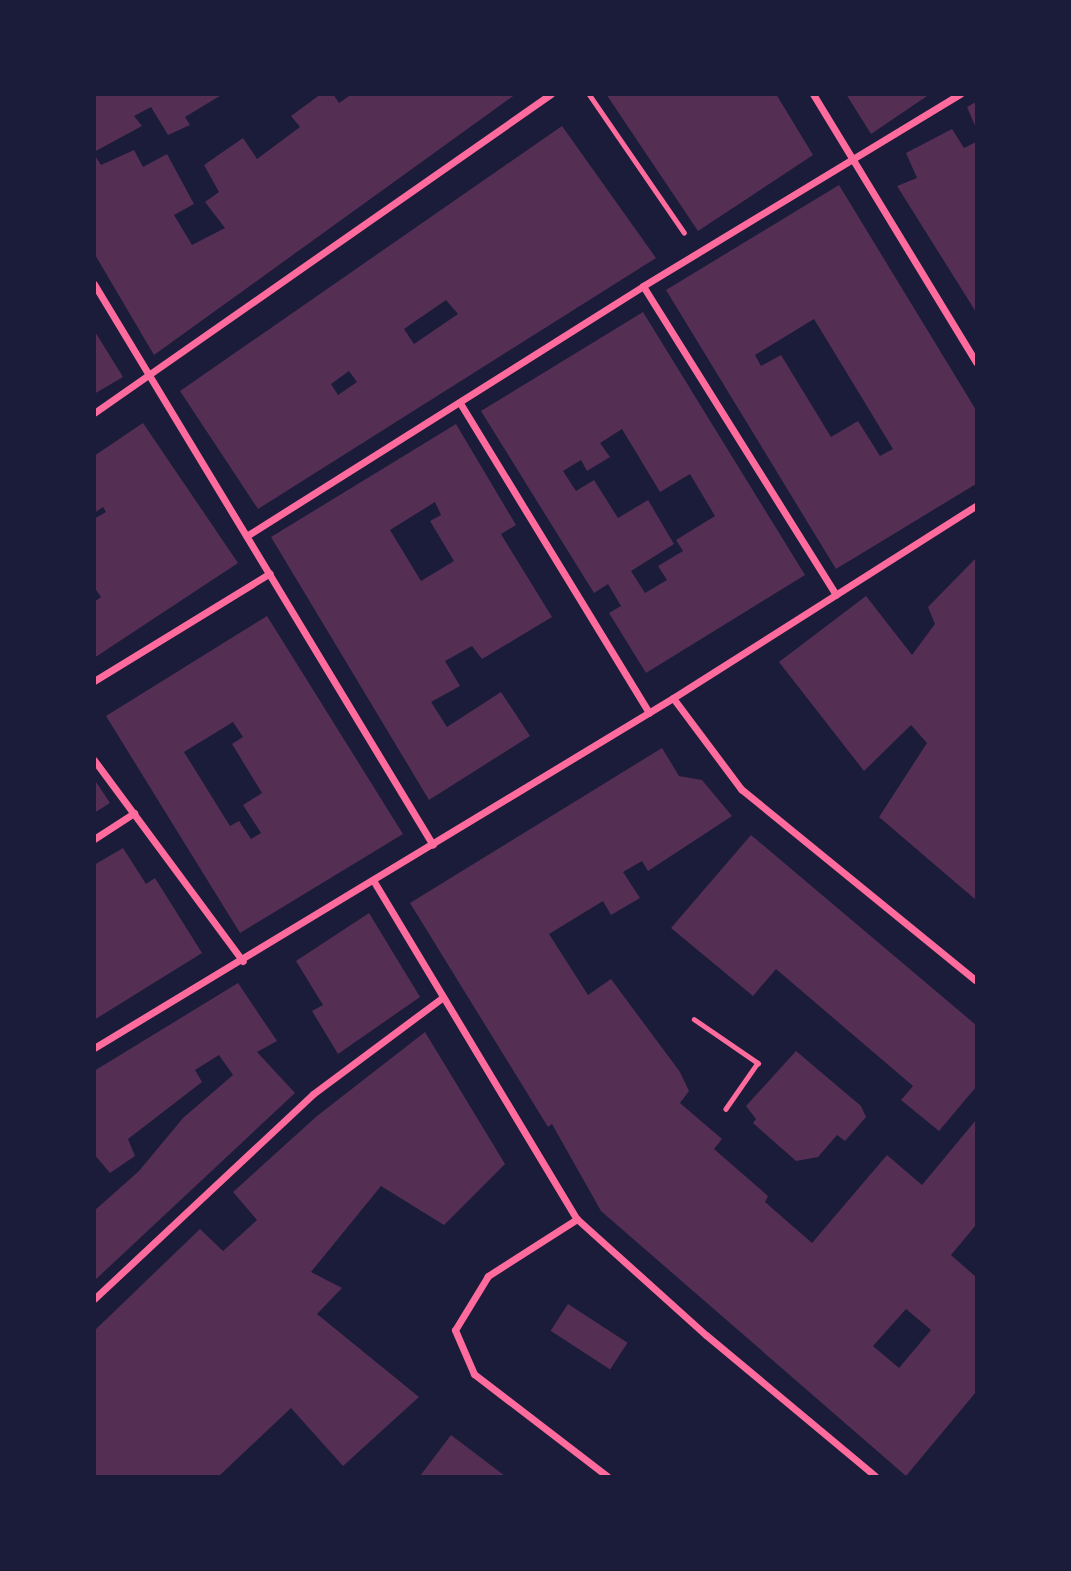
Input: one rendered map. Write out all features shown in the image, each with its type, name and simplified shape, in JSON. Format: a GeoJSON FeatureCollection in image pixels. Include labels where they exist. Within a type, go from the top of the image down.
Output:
{"type":"FeatureCollection","features":[{"type":"Feature","properties":{"kind":"street"},"geometry":{"type":"LineString","coordinates":[[94,413],[551,94]]}},
{"type":"Feature","properties":{"kind":"street"},"geometry":{"type":"LineString","coordinates":[[813,94],[976,362]]}},
{"type":"Feature","properties":{"kind":"street"},"geometry":{"type":"LineString","coordinates":[[248,535],[643,286],[961,94]]}},
{"type":"Feature","properties":{"kind":"street"},"geometry":{"type":"LineString","coordinates":[[94,284],[152,374],[433,845]]}},
{"type":"Feature","properties":{"kind":"street"},"geometry":{"type":"LineString","coordinates":[[643,286],[836,596]]}},
{"type":"Feature","properties":{"kind":"street"},"geometry":{"type":"LineString","coordinates":[[460,403],[649,713]]}},
{"type":"Feature","properties":{"kind":"street"},"geometry":{"type":"LineString","coordinates":[[94,1048],[243,961],[649,713],[976,506]]}},
{"type":"Feature","properties":{"kind":"street"},"geometry":{"type":"LineString","coordinates":[[94,681],[270,573]]}},
{"type":"Feature","properties":{"kind":"street"},"geometry":{"type":"LineString","coordinates":[[673,698],[741,789],[976,981]]}},
{"type":"Feature","properties":{"kind":"street"},"geometry":{"type":"LineString","coordinates":[[94,760],[243,961]]}},
{"type":"Feature","properties":{"kind":"street"},"geometry":{"type":"LineString","coordinates":[[94,839],[134,813]]}},
{"type":"Feature","properties":{"kind":"street"},"geometry":{"type":"LineString","coordinates":[[373,880],[577,1219],[706,1335],[875,1476]]}},
{"type":"Feature","properties":{"kind":"street"},"geometry":{"type":"LineString","coordinates":[[94,1299],[313,1094],[443,997]]}},
{"type":"Feature","properties":{"kind":"street"},"geometry":{"type":"LineString","coordinates":[[577,1219],[488,1276],[455,1330],[474,1374],[607,1476]]}},
{"type":"Feature","properties":{"kind":"path"},"geometry":{"type":"LineString","coordinates":[[589,94],[699,252]]}},
{"type":"Feature","properties":{"kind":"path"},"geometry":{"type":"LineString","coordinates":[[694,1019],[758,1062],[726,1110]]}},
{"type":"Feature","properties":{"kind":"building"},"geometry":{"type":"Polygon","coordinates":[[[94,94],[223,94],[185,117],[190,125],[168,135],[151,107],[134,116],[142,126],[94,152],[94,94]]]}},
{"type":"Feature","properties":{"kind":"building"},"geometry":{"type":"Polygon","coordinates":[[[321,94],[333,94],[339,103],[352,94],[516,94],[154,355],[94,253],[94,154],[101,165],[134,150],[143,167],[167,154],[194,204],[174,215],[192,245],[225,228],[205,202],[219,192],[204,165],[243,138],[257,159],[300,127],[291,116],[321,94]]]}},
{"type":"Feature","properties":{"kind":"building"},"geometry":{"type":"Polygon","coordinates":[[[606,94],[776,94],[813,155],[698,231],[606,94]]]}},
{"type":"Feature","properties":{"kind":"building"},"geometry":{"type":"Polygon","coordinates":[[[846,94],[930,94],[871,134],[846,94]]]}},
{"type":"Feature","properties":{"kind":"building"},"geometry":{"type":"Polygon","coordinates":[[[976,102],[976,128],[967,107],[976,102]]]}},
{"type":"Feature","properties":{"kind":"building"},"geometry":{"type":"Polygon","coordinates":[[[562,126],[656,258],[258,509],[180,391],[562,126]],[[446,300],[404,329],[414,344],[458,314],[446,300]],[[349,371],[331,384],[338,395],[357,382],[349,371]]]}},
{"type":"Feature","properties":{"kind":"building"},"geometry":{"type":"Polygon","coordinates":[[[952,129],[964,148],[976,142],[976,312],[897,186],[917,178],[906,153],[952,129]]]}},
{"type":"Feature","properties":{"kind":"building"},"geometry":{"type":"Polygon","coordinates":[[[839,185],[976,410],[976,484],[836,569],[666,290],[839,185]],[[814,319],[755,355],[761,366],[781,355],[831,437],[858,421],[880,456],[893,449],[814,319]]]}},
{"type":"Feature","properties":{"kind":"building"},"geometry":{"type":"Polygon","coordinates":[[[643,312],[805,575],[646,673],[609,613],[621,606],[608,584],[594,593],[481,411],[643,312]],[[622,429],[600,443],[610,457],[587,471],[581,460],[563,471],[576,491],[594,480],[618,518],[648,500],[674,544],[631,571],[645,593],[667,580],[658,566],[683,551],[676,540],[715,516],[690,474],[660,492],[622,429]]]}},
{"type":"Feature","properties":{"kind":"building"},"geometry":{"type":"Polygon","coordinates":[[[94,330],[123,377],[94,394],[94,330]]]}},
{"type":"Feature","properties":{"kind":"building"},"geometry":{"type":"Polygon","coordinates":[[[143,423],[238,563],[94,658],[94,602],[101,597],[94,587],[94,519],[106,512],[103,507],[94,513],[94,456],[143,423]]]}},
{"type":"Feature","properties":{"kind":"building"},"geometry":{"type":"Polygon","coordinates":[[[456,424],[516,525],[501,534],[552,617],[482,659],[472,646],[445,661],[460,686],[431,702],[447,727],[501,692],[530,736],[429,800],[271,537],[456,424]],[[435,502],[390,530],[421,581],[454,561],[430,521],[441,515],[435,502]]]}},
{"type":"Feature","properties":{"kind":"building"},"geometry":{"type":"Polygon","coordinates":[[[976,558],[976,900],[879,817],[927,743],[911,725],[864,771],[779,662],[866,596],[912,655],[935,624],[928,607],[976,558]]]}},
{"type":"Feature","properties":{"kind":"building"},"geometry":{"type":"Polygon","coordinates":[[[267,616],[403,834],[240,933],[106,716],[267,616]],[[233,722],[184,752],[230,826],[239,821],[251,839],[261,833],[243,805],[262,793],[232,744],[243,737],[233,722]]]}},
{"type":"Feature","properties":{"kind":"building"},"geometry":{"type":"Polygon","coordinates":[[[662,748],[679,776],[702,780],[732,816],[648,871],[642,861],[623,872],[640,898],[611,915],[603,901],[549,934],[588,995],[611,979],[680,1072],[689,1091],[680,1103],[722,1139],[714,1149],[768,1196],[765,1202],[812,1243],[887,1155],[922,1185],[976,1120],[976,1225],[951,1255],[976,1277],[976,1392],[906,1476],[601,1211],[552,1124],[548,1127],[410,903],[662,748]],[[906,1309],[873,1346],[899,1368],[931,1330],[906,1309]]]}},
{"type":"Feature","properties":{"kind":"building"},"geometry":{"type":"Polygon","coordinates":[[[94,779],[110,803],[94,813],[94,779]]]}},
{"type":"Feature","properties":{"kind":"building"},"geometry":{"type":"Polygon","coordinates":[[[751,835],[976,1025],[976,1087],[939,1131],[901,1100],[913,1086],[776,969],[753,996],[671,928],[751,835]]]}},
{"type":"Feature","properties":{"kind":"building"},"geometry":{"type":"Polygon","coordinates":[[[123,848],[146,884],[155,878],[202,953],[94,1020],[94,865],[123,848]]]}},
{"type":"Feature","properties":{"kind":"building"},"geometry":{"type":"Polygon","coordinates":[[[369,913],[420,997],[338,1054],[312,1011],[323,1005],[296,961],[369,913]]]}},
{"type":"Feature","properties":{"kind":"building"},"geometry":{"type":"Polygon","coordinates":[[[238,983],[277,1041],[257,1052],[295,1093],[94,1281],[94,1211],[139,1171],[183,1118],[233,1075],[219,1055],[195,1070],[202,1082],[128,1139],[135,1156],[110,1173],[94,1154],[94,1071],[238,983]]]}},
{"type":"Feature","properties":{"kind":"building"},"geometry":{"type":"Polygon","coordinates":[[[425,1032],[505,1164],[444,1225],[381,1186],[311,1272],[342,1288],[317,1314],[419,1397],[343,1466],[291,1408],[219,1476],[94,1476],[94,1331],[200,1229],[223,1251],[257,1220],[233,1192],[317,1116],[425,1032]]]}},
{"type":"Feature","properties":{"kind":"building"},"geometry":{"type":"Polygon","coordinates":[[[796,1051],[861,1106],[866,1117],[845,1141],[837,1135],[818,1157],[796,1161],[753,1123],[756,1119],[746,1106],[796,1051]]]}},
{"type":"Feature","properties":{"kind":"building"},"geometry":{"type":"Polygon","coordinates":[[[568,1304],[628,1343],[610,1370],[551,1331],[568,1304]]]}},
{"type":"Feature","properties":{"kind":"building"},"geometry":{"type":"Polygon","coordinates":[[[451,1435],[505,1476],[420,1476],[451,1435]]]}}]}
